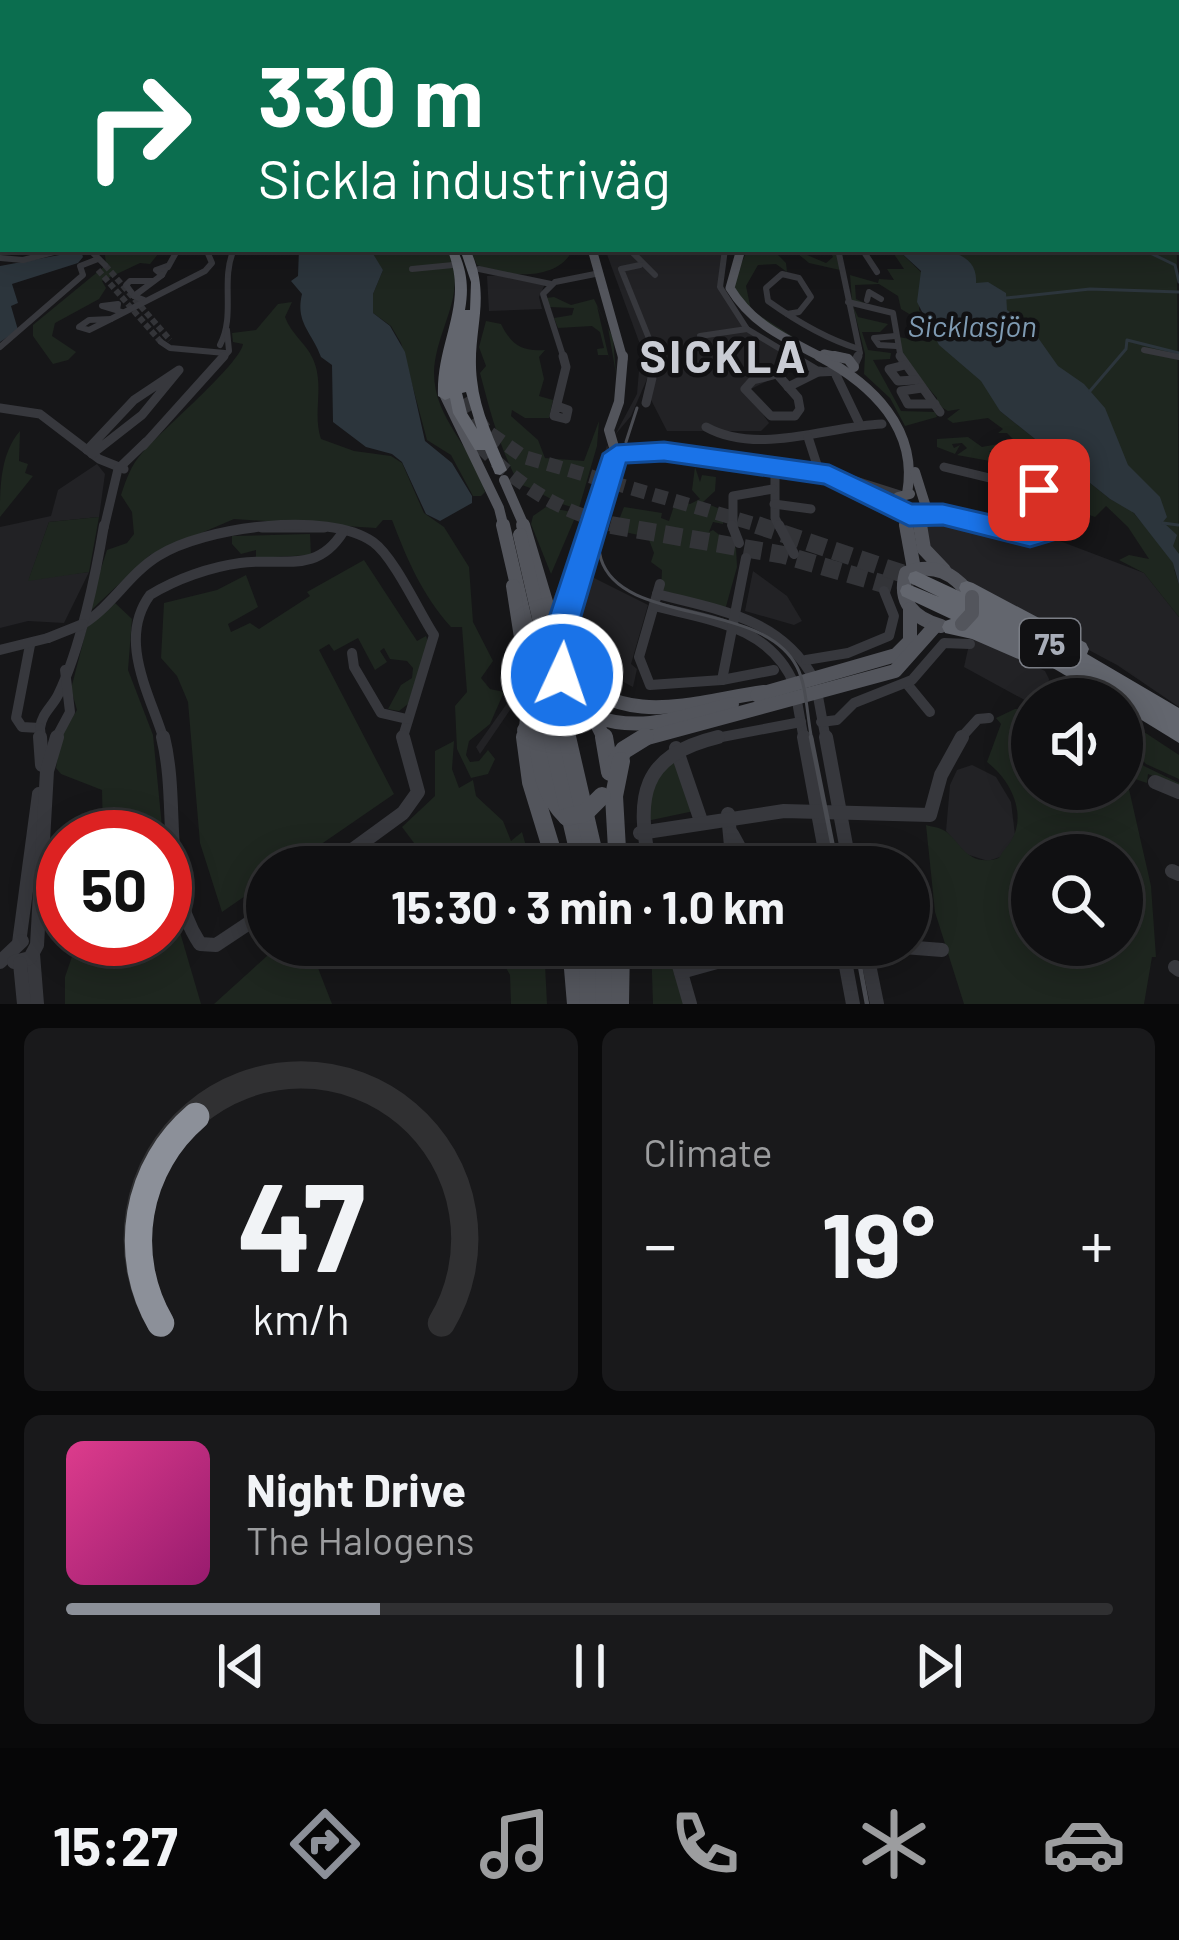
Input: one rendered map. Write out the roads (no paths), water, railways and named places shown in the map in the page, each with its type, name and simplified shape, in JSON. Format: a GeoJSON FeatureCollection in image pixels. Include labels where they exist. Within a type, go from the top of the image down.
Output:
{"type":"FeatureCollection","features":[{"type":"Feature","properties":{"kind":"highway"},"geometry":{"type":"LineString","coordinates":[[453,252],[461,268],[463,302],[452,375],[460,413],[480,446]]}},
{"type":"Feature","properties":{"kind":"highway"},"geometry":{"type":"LineString","coordinates":[[464,252],[473,286],[458,355],[465,398]]}},
{"type":"Feature","properties":{"kind":"highway"},"geometry":{"type":"LineString","coordinates":[[464,252],[477,278],[479,301],[470,376],[502,475]]}},
{"type":"Feature","properties":{"kind":"highway"},"geometry":{"type":"LineString","coordinates":[[445,396],[444,361],[463,302]]}},
{"type":"Feature","properties":{"kind":"highway","name":"75"},"geometry":{"type":"LineString","coordinates":[[912,587],[1070,654],[1179,717]]}},
{"type":"Feature","properties":{"kind":"highway","name":"75"},"geometry":{"type":"LineString","coordinates":[[912,587],[1072,667],[1179,736]]}},
{"type":"Feature","properties":{"kind":"highway"},"geometry":{"type":"LineString","coordinates":[[969,592],[1057,634],[1179,717]]}},
{"type":"Feature","properties":{"kind":"highway"},"geometry":{"type":"LineString","coordinates":[[950,626],[974,631],[1069,678]]}},
{"type":"Feature","properties":{"kind":"highway"},"geometry":{"type":"LineString","coordinates":[[1143,717],[1179,736]]}},
{"type":"Feature","properties":{"kind":"main road"},"geometry":{"type":"LineString","coordinates":[[551,806],[524,730],[530,688],[580,570],[616,452],[609,430],[624,396],[626,365],[593,252]]}},
{"type":"Feature","properties":{"kind":"main road"},"geometry":{"type":"LineString","coordinates":[[740,252],[730,281],[736,302],[758,321],[841,365],[878,392],[892,412],[908,460],[902,501],[911,538],[911,635],[902,652],[816,685]]}},
{"type":"Feature","properties":{"kind":"main road"},"geometry":{"type":"LineString","coordinates":[[551,806],[589,811],[624,750],[646,736],[795,690],[903,667],[914,657],[925,633],[972,613],[969,592],[920,541],[918,521],[923,507],[894,410],[841,365]]}},
{"type":"Feature","properties":{"kind":"main road"},"geometry":{"type":"LineString","coordinates":[[445,396],[494,494],[512,555],[577,846]]}},
{"type":"Feature","properties":{"kind":"main road"},"geometry":{"type":"LineString","coordinates":[[502,475],[532,545],[563,662],[589,693],[631,707],[795,690]]}},
{"type":"Feature","properties":{"kind":"main road"},"geometry":{"type":"LineString","coordinates":[[502,475],[592,846]]}},
{"type":"Feature","properties":{"kind":"main road"},"geometry":{"type":"LineString","coordinates":[[902,501],[923,507]]}},
{"type":"Feature","properties":{"kind":"main road"},"geometry":{"type":"LineString","coordinates":[[512,555],[517,615],[555,846]]}},
{"type":"Feature","properties":{"kind":"main road"},"geometry":{"type":"LineString","coordinates":[[912,587],[944,570]]}},
{"type":"Feature","properties":{"kind":"main road"},"geometry":{"type":"LineString","coordinates":[[912,587],[950,626]]}},
{"type":"Feature","properties":{"kind":"main road"},"geometry":{"type":"LineString","coordinates":[[562,614],[560,668],[607,741],[616,846]]}},
{"type":"Feature","properties":{"kind":"main road"},"geometry":{"type":"LineString","coordinates":[[524,730],[546,701],[564,700],[621,726],[646,725],[764,692]]}},
{"type":"Feature","properties":{"kind":"main road"},"geometry":{"type":"LineString","coordinates":[[614,819],[618,768],[627,751],[646,736]]}},
{"type":"Feature","properties":{"kind":"main road"},"geometry":{"type":"LineString","coordinates":[[573,966],[576,1004]]}},
{"type":"Feature","properties":{"kind":"main road"},"geometry":{"type":"LineString","coordinates":[[589,966],[589,1004]]}},
{"type":"Feature","properties":{"kind":"main road"},"geometry":{"type":"LineString","coordinates":[[604,966],[605,1004]]}},
{"type":"Feature","properties":{"kind":"main road"},"geometry":{"type":"LineString","coordinates":[[620,1004],[621,966]]}},
{"type":"Feature","properties":{"kind":"street"},"geometry":{"type":"LineString","coordinates":[[0,258],[23,260],[54,252]]}},
{"type":"Feature","properties":{"kind":"street"},"geometry":{"type":"LineString","coordinates":[[0,346],[83,275],[80,266],[98,264],[91,252]]}},
{"type":"Feature","properties":{"kind":"street"},"geometry":{"type":"LineString","coordinates":[[139,298],[176,252]]}},
{"type":"Feature","properties":{"kind":"street"},"geometry":{"type":"LineString","coordinates":[[111,319],[139,298],[210,267],[207,252]]}},
{"type":"Feature","properties":{"kind":"street"},"geometry":{"type":"LineString","coordinates":[[25,1004],[17,955],[41,730],[100,560],[106,512],[121,469],[213,370],[227,330],[230,307],[224,266],[232,252]]}},
{"type":"Feature","properties":{"kind":"street"},"geometry":{"type":"LineString","coordinates":[[631,252],[655,275]]}},
{"type":"Feature","properties":{"kind":"street"},"geometry":{"type":"LineString","coordinates":[[725,252],[720,287],[747,329],[809,365],[841,365]]}},
{"type":"Feature","properties":{"kind":"street"},"geometry":{"type":"LineString","coordinates":[[839,252],[847,275],[848,302],[841,365],[860,425]]}},
{"type":"Feature","properties":{"kind":"street"},"geometry":{"type":"LineString","coordinates":[[864,252],[877,272]]}},
{"type":"Feature","properties":{"kind":"street"},"geometry":{"type":"LineString","coordinates":[[640,265],[621,268],[652,346]]}},
{"type":"Feature","properties":{"kind":"street"},"geometry":{"type":"LineString","coordinates":[[412,269],[453,266]]}},
{"type":"Feature","properties":{"kind":"street"},"geometry":{"type":"LineString","coordinates":[[479,269],[551,284],[598,274]]}},
{"type":"Feature","properties":{"kind":"street"},"geometry":{"type":"LineString","coordinates":[[794,316],[809,305],[809,294],[799,278],[782,274],[764,292],[768,301],[794,316],[841,365]]}},
{"type":"Feature","properties":{"kind":"street"},"geometry":{"type":"LineString","coordinates":[[551,284],[542,298],[567,371],[557,406]]}},
{"type":"Feature","properties":{"kind":"street"},"geometry":{"type":"LineString","coordinates":[[848,302],[893,313],[905,365],[937,408],[908,404],[901,391],[919,384]]}},
{"type":"Feature","properties":{"kind":"street"},"geometry":{"type":"LineString","coordinates":[[700,336],[747,329]]}},
{"type":"Feature","properties":{"kind":"street"},"geometry":{"type":"LineString","coordinates":[[166,341],[170,348],[221,349]]}},
{"type":"Feature","properties":{"kind":"street"},"geometry":{"type":"LineString","coordinates":[[1144,350],[1179,357]]}},
{"type":"Feature","properties":{"kind":"street"},"geometry":{"type":"LineString","coordinates":[[788,387],[841,365]]}},
{"type":"Feature","properties":{"kind":"street"},"geometry":{"type":"LineString","coordinates":[[905,365],[890,369],[896,379],[919,384]]}},
{"type":"Feature","properties":{"kind":"street"},"geometry":{"type":"LineString","coordinates":[[179,370],[142,415],[89,452],[134,400],[179,370]]}},
{"type":"Feature","properties":{"kind":"street"},"geometry":{"type":"LineString","coordinates":[[777,374],[788,387],[800,409],[784,418],[761,412],[745,389],[753,380],[777,374]]}},
{"type":"Feature","properties":{"kind":"street"},"geometry":{"type":"LineString","coordinates":[[646,403],[652,378]]}},
{"type":"Feature","properties":{"kind":"street"},"geometry":{"type":"LineString","coordinates":[[0,408],[40,414],[89,452],[121,469]]}},
{"type":"Feature","properties":{"kind":"street"},"geometry":{"type":"LineString","coordinates":[[706,427],[718,435],[808,437],[833,432],[837,426],[882,424]]}},
{"type":"Feature","properties":{"kind":"street"},"geometry":{"type":"LineString","coordinates":[[808,437],[819,472]]}},
{"type":"Feature","properties":{"kind":"street"},"geometry":{"type":"LineString","coordinates":[[616,452],[665,448],[819,472],[902,501]]}},
{"type":"Feature","properties":{"kind":"street"},"geometry":{"type":"LineString","coordinates":[[775,465],[775,518],[794,554]]}},
{"type":"Feature","properties":{"kind":"street"},"geometry":{"type":"LineString","coordinates":[[923,507],[1030,536],[1048,533],[1047,492],[944,467]]}},
{"type":"Feature","properties":{"kind":"street"},"geometry":{"type":"LineString","coordinates":[[739,543],[731,524],[733,496],[773,489]]}},
{"type":"Feature","properties":{"kind":"street"},"geometry":{"type":"LineString","coordinates":[[774,504],[811,509]]}},
{"type":"Feature","properties":{"kind":"street"},"geometry":{"type":"LineString","coordinates":[[0,650],[30,645],[83,624],[153,560],[187,540],[257,530],[363,535],[377,544],[431,628],[433,647],[401,746],[418,787],[416,797],[403,813],[358,846]]}},
{"type":"Feature","properties":{"kind":"street"},"geometry":{"type":"LineString","coordinates":[[246,925],[216,945],[200,944],[189,928],[174,860],[165,744],[138,664],[140,611],[146,598],[159,591],[238,563],[303,565],[334,548],[337,531]]}},
{"type":"Feature","properties":{"kind":"street"},"geometry":{"type":"LineString","coordinates":[[722,680],[746,558]]}},
{"type":"Feature","properties":{"kind":"street"},"geometry":{"type":"LineString","coordinates":[[806,661],[848,653],[889,636],[894,616],[884,591]]}},
{"type":"Feature","properties":{"kind":"street"},"geometry":{"type":"LineString","coordinates":[[774,670],[722,680],[650,685],[638,657],[657,595],[734,623],[784,634],[806,661],[816,685],[846,846]]}},
{"type":"Feature","properties":{"kind":"street"},"geometry":{"type":"LineString","coordinates":[[734,623],[776,649],[795,690],[824,846]]}},
{"type":"Feature","properties":{"kind":"street"},"geometry":{"type":"LineString","coordinates":[[820,722],[837,720],[854,699],[907,684],[925,671],[944,643],[970,644]]}},
{"type":"Feature","properties":{"kind":"street"},"geometry":{"type":"LineString","coordinates":[[30,645],[18,722],[22,728],[62,727]]}},
{"type":"Feature","properties":{"kind":"street"},"geometry":{"type":"LineString","coordinates":[[352,653],[354,667],[378,709],[407,719]]}},
{"type":"Feature","properties":{"kind":"street"},"geometry":{"type":"LineString","coordinates":[[37,1004],[17,955],[47,771],[70,717],[65,670]]}},
{"type":"Feature","properties":{"kind":"street"},"geometry":{"type":"LineString","coordinates":[[907,684],[930,712]]}},
{"type":"Feature","properties":{"kind":"street"},"geometry":{"type":"LineString","coordinates":[[20,700],[26,716],[67,706]]}},
{"type":"Feature","properties":{"kind":"street"},"geometry":{"type":"LineString","coordinates":[[640,832],[728,814],[838,809],[930,815],[934,793],[956,743],[978,719],[989,718]]}},
{"type":"Feature","properties":{"kind":"street"},"geometry":{"type":"LineString","coordinates":[[644,846],[639,813],[649,778],[676,748],[802,722]]}},
{"type":"Feature","properties":{"kind":"street"},"geometry":{"type":"LineString","coordinates":[[676,748],[700,818]]}},
{"type":"Feature","properties":{"kind":"street"},"geometry":{"type":"LineString","coordinates":[[1155,782],[1179,792]]}},
{"type":"Feature","properties":{"kind":"street"},"geometry":{"type":"LineString","coordinates":[[728,814],[732,846]]}},
{"type":"Feature","properties":{"kind":"street"},"geometry":{"type":"LineString","coordinates":[[732,834],[739,846]]}},
{"type":"Feature","properties":{"kind":"street"},"geometry":{"type":"LineString","coordinates":[[930,949],[942,950]]}},
{"type":"Feature","properties":{"kind":"street"},"geometry":{"type":"LineString","coordinates":[[679,966],[690,1004]]}},
{"type":"Feature","properties":{"kind":"street"},"geometry":{"type":"LineString","coordinates":[[681,972],[703,966]]}},
{"type":"Feature","properties":{"kind":"street"},"geometry":{"type":"LineString","coordinates":[[845,966],[853,1004]]}},
{"type":"Feature","properties":{"kind":"street"},"geometry":{"type":"LineString","coordinates":[[869,966],[877,1004]]}},
{"type":"Feature","properties":{"kind":"water"},"geometry":{"type":"Polygon","coordinates":[[[76,252],[83,257],[78,263],[12,284],[18,303],[11,306],[18,330],[0,342],[0,266],[76,252]]]}},
{"type":"Feature","properties":{"kind":"water"},"geometry":{"type":"Polygon","coordinates":[[[299,252],[372,252],[383,270],[373,294],[373,313],[390,326],[405,352],[425,441],[452,463],[472,503],[440,521],[426,514],[402,462],[366,447],[333,422],[332,365],[321,357],[306,327],[302,294],[291,281],[298,276],[299,252]]]}},
{"type":"Feature","properties":{"kind":"water","name":"Sicklasjön"},"geometry":{"type":"Polygon","coordinates":[[[900,252],[951,252],[969,261],[976,283],[988,282],[1006,293],[1007,310],[1029,325],[1058,366],[1084,384],[1105,408],[1128,465],[1160,497],[1167,517],[1163,522],[1177,535],[1173,546],[1179,554],[1179,585],[1173,563],[1134,513],[1000,411],[981,381],[939,345],[917,302],[921,271],[900,252]]]}},
{"type":"Feature","properties":{"kind":"waterway"},"geometry":{"type":"LineString","coordinates":[[1148,252],[1175,265],[1179,282]]}},
{"type":"Feature","properties":{"kind":"waterway"},"geometry":{"type":"LineString","coordinates":[[1006,298],[1090,289],[1179,292]]}},
{"type":"Feature","properties":{"kind":"waterway"},"geometry":{"type":"LineString","coordinates":[[1090,391],[1126,349],[1127,340],[1179,353]]}},
{"type":"Feature","properties":{"kind":"waterway"},"geometry":{"type":"LineString","coordinates":[[1163,523],[1178,525]]}},
{"type":"Feature","properties":{"kind":"tunnel"},"geometry":{"type":"LineString","coordinates":[[105,265],[170,340]]}},
{"type":"Feature","properties":{"kind":"tunnel"},"geometry":{"type":"LineString","coordinates":[[98,270],[161,342]]}},
{"type":"Feature","properties":{"kind":"tunnel"},"geometry":{"type":"LineString","coordinates":[[465,398],[485,430],[524,457],[768,528]]}},
{"type":"Feature","properties":{"kind":"tunnel"},"geometry":{"type":"LineString","coordinates":[[480,446],[546,498],[620,527]]}},
{"type":"Feature","properties":{"kind":"tunnel"},"geometry":{"type":"LineString","coordinates":[[611,525],[620,527]]}},
{"type":"Feature","properties":{"kind":"tunnel"},"geometry":{"type":"LineString","coordinates":[[757,525],[916,578]]}},
{"type":"Feature","properties":{"kind":"tunnel"},"geometry":{"type":"LineString","coordinates":[[620,527],[784,555],[908,591]]}},
{"type":"Feature","properties":{"kind":"tunnel"},"geometry":{"type":"LineString","coordinates":[[620,527],[625,528]]}},
{"type":"Feature","properties":{"kind":"tram line"},"geometry":{"type":"LineString","coordinates":[[626,442],[637,408]]}},
{"type":"Feature","properties":{"kind":"tram line"},"geometry":{"type":"LineString","coordinates":[[618,478],[599,539],[601,559],[614,580],[636,595],[755,631],[780,646],[800,675],[812,740]]}},
{"type":"Feature","properties":{"kind":"tram line"},"geometry":{"type":"LineString","coordinates":[[811,737],[833,846]]}},
{"type":"Feature","properties":{"kind":"tram line"},"geometry":{"type":"LineString","coordinates":[[860,966],[867,1004]]}},
{"type":"Feature","properties":{"kind":"district","name":"SICKLA"},"geometry":{"type":"Point","coordinates":[724,355]}}]}
